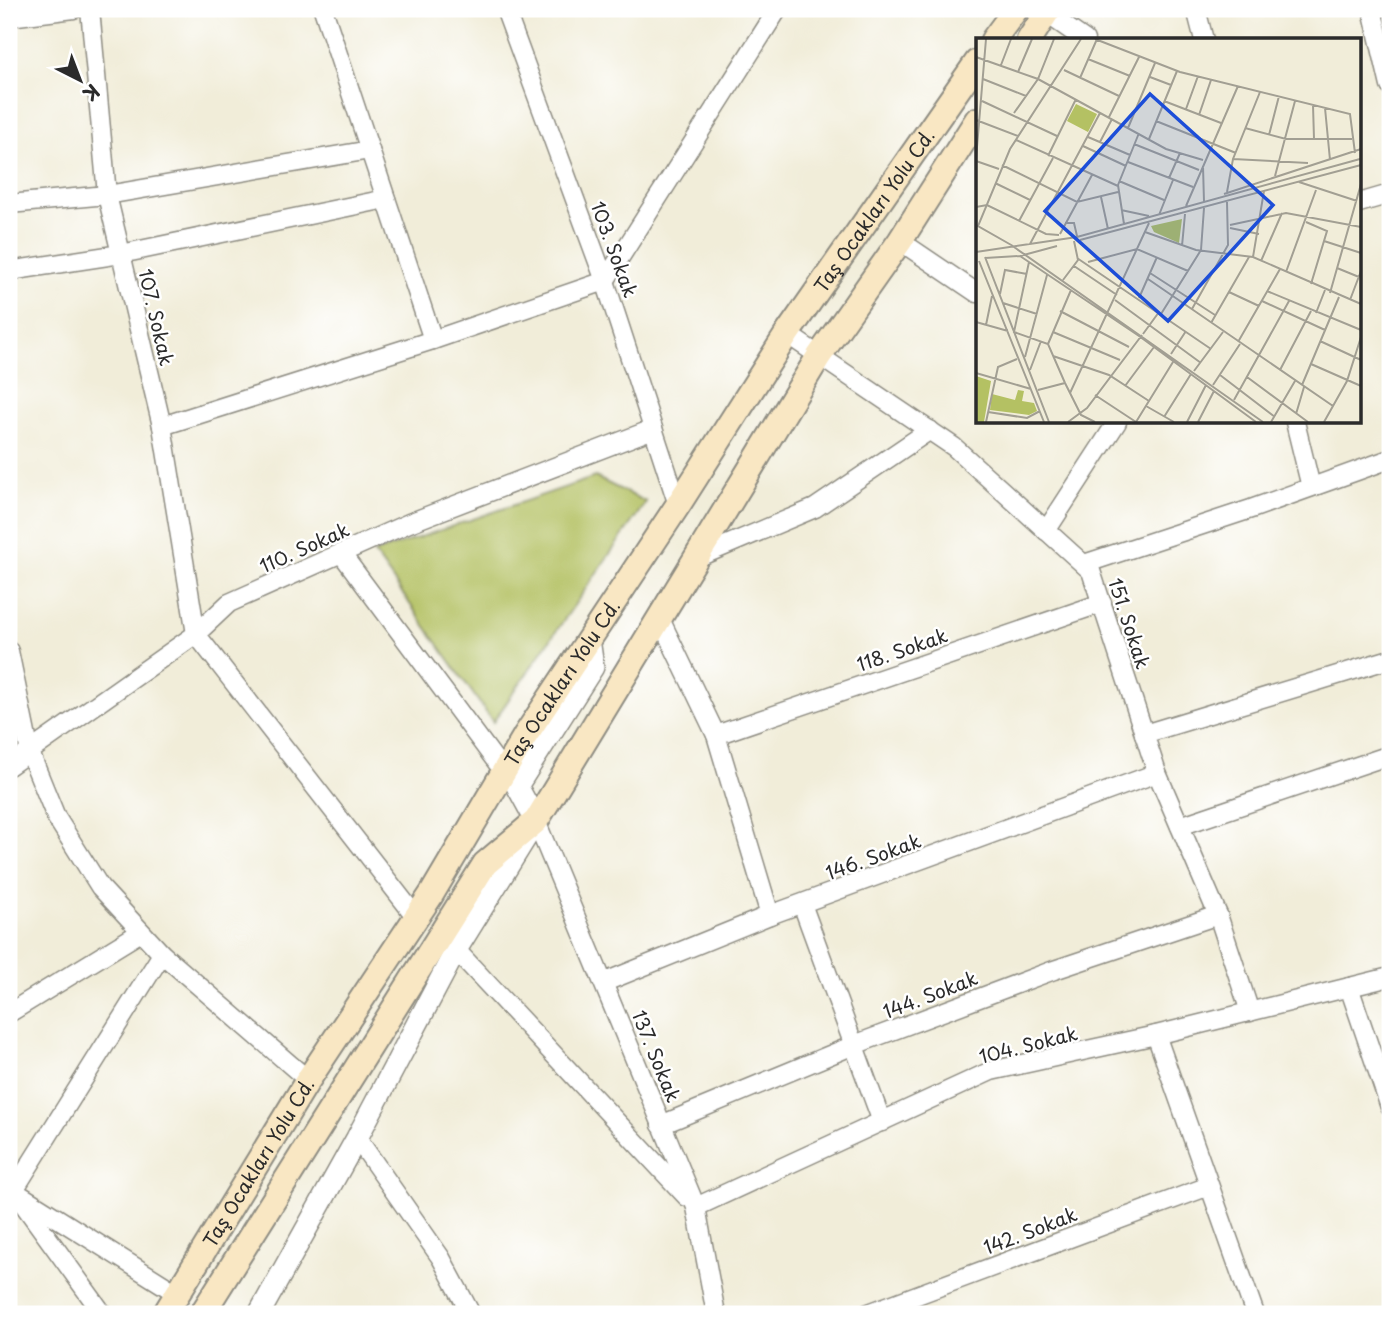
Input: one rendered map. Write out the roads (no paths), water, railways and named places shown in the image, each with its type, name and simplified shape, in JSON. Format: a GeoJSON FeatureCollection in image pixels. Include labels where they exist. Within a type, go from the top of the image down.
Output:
{"type":"FeatureCollection","features":[{"type":"Feature","properties":{"kind":"main road"},"geometry":{"type":"LineString","coordinates":[[994,38],[1016,9]]}},
{"type":"Feature","properties":{"kind":"main road"},"geometry":{"type":"LineString","coordinates":[[1030,38],[1048,11]]}},
{"type":"Feature","properties":{"kind":"main road","name":"Taş Ocakları Yolu Cd."},"geometry":{"type":"LineString","coordinates":[[171,1304],[308,1080],[416,917],[589,639],[787,334],[976,63]]}},
{"type":"Feature","properties":{"kind":"main road","name":"Taş Ocakları Yolu Cd."},"geometry":{"type":"LineString","coordinates":[[202,1314],[485,864],[536,821],[819,356],[900,242],[976,122]]}},
{"type":"Feature","properties":{"kind":"street"},"geometry":{"type":"LineString","coordinates":[[9,17],[74,9]]}},
{"type":"Feature","properties":{"kind":"street","name":"107. Sokak"},"geometry":{"type":"LineString","coordinates":[[90,9],[107,195],[162,426],[196,634]]}},
{"type":"Feature","properties":{"kind":"street"},"geometry":{"type":"LineString","coordinates":[[323,9],[433,340]]}},
{"type":"Feature","properties":{"kind":"street","name":"103. Sokak"},"geometry":{"type":"LineString","coordinates":[[505,9],[605,281],[678,505]]}},
{"type":"Feature","properties":{"kind":"street"},"geometry":{"type":"LineString","coordinates":[[162,426],[433,340],[605,281],[778,9]]}},
{"type":"Feature","properties":{"kind":"street"},"geometry":{"type":"LineString","coordinates":[[1196,9],[1201,38]]}},
{"type":"Feature","properties":{"kind":"street"},"geometry":{"type":"LineString","coordinates":[[1373,9],[1390,86]]}},
{"type":"Feature","properties":{"kind":"street"},"geometry":{"type":"LineString","coordinates":[[1048,11],[1082,38]]}},
{"type":"Feature","properties":{"kind":"street"},"geometry":{"type":"LineString","coordinates":[[9,204],[107,195],[370,150]]}},
{"type":"Feature","properties":{"kind":"street"},"geometry":{"type":"LineString","coordinates":[[1360,203],[1390,194]]}},
{"type":"Feature","properties":{"kind":"street"},"geometry":{"type":"LineString","coordinates":[[9,271],[121,254],[386,199]]}},
{"type":"Feature","properties":{"kind":"street"},"geometry":{"type":"LineString","coordinates":[[900,242],[976,292]]}},
{"type":"Feature","properties":{"kind":"street","name":"151. Sokak"},"geometry":{"type":"LineString","coordinates":[[787,334],[954,447],[1091,571],[1157,773],[1218,915],[1250,1012]]}},
{"type":"Feature","properties":{"kind":"street"},"geometry":{"type":"LineString","coordinates":[[1046,531],[1115,424]]}},
{"type":"Feature","properties":{"kind":"street"},"geometry":{"type":"LineString","coordinates":[[1295,424],[1311,487]]}},
{"type":"Feature","properties":{"kind":"street","name":"110. Sokak"},"geometry":{"type":"LineString","coordinates":[[9,766],[196,634],[229,603],[409,523],[653,429]]}},
{"type":"Feature","properties":{"kind":"street"},"geometry":{"type":"LineString","coordinates":[[695,558],[815,508],[930,430]]}},
{"type":"Feature","properties":{"kind":"street"},"geometry":{"type":"LineString","coordinates":[[1084,564],[1390,459]]}},
{"type":"Feature","properties":{"kind":"street"},"geometry":{"type":"LineString","coordinates":[[341,553],[504,772]]}},
{"type":"Feature","properties":{"kind":"street","name":"118. Sokak"},"geometry":{"type":"LineString","coordinates":[[716,735],[1102,603]]}},
{"type":"Feature","properties":{"kind":"street"},"geometry":{"type":"LineString","coordinates":[[660,619],[716,735],[770,915]]}},
{"type":"Feature","properties":{"kind":"street"},"geometry":{"type":"LineString","coordinates":[[196,634],[416,917]]}},
{"type":"Feature","properties":{"kind":"street"},"geometry":{"type":"LineString","coordinates":[[259,1314],[456,950],[536,821],[517,786],[593,667],[589,639]]}},
{"type":"Feature","properties":{"kind":"street"},"geometry":{"type":"LineString","coordinates":[[9,651],[30,753],[56,817],[100,887],[162,954],[308,1080]]}},
{"type":"Feature","properties":{"kind":"street"},"geometry":{"type":"LineString","coordinates":[[1144,734],[1390,659]]}},
{"type":"Feature","properties":{"kind":"street"},"geometry":{"type":"LineString","coordinates":[[1180,826],[1390,755]]}},
{"type":"Feature","properties":{"kind":"street","name":"146. Sokak"},"geometry":{"type":"LineString","coordinates":[[605,982],[770,915],[1157,773]]}},
{"type":"Feature","properties":{"kind":"street","name":"137. Sokak"},"geometry":{"type":"LineString","coordinates":[[536,821],[605,982],[696,1208],[716,1314]]}},
{"type":"Feature","properties":{"kind":"street"},"geometry":{"type":"LineString","coordinates":[[802,904],[882,1122]]}},
{"type":"Feature","properties":{"kind":"street","name":"144. Sokak"},"geometry":{"type":"LineString","coordinates":[[661,1125],[854,1045],[1054,970],[1218,915]]}},
{"type":"Feature","properties":{"kind":"street"},"geometry":{"type":"LineString","coordinates":[[9,1013],[141,932]]}},
{"type":"Feature","properties":{"kind":"street"},"geometry":{"type":"LineString","coordinates":[[456,950],[696,1208]]}},
{"type":"Feature","properties":{"kind":"street"},"geometry":{"type":"LineString","coordinates":[[11,1191],[162,954]]}},
{"type":"Feature","properties":{"kind":"street","name":"104. Sokak"},"geometry":{"type":"LineString","coordinates":[[696,1208],[991,1071],[1156,1035],[1390,977]]}},
{"type":"Feature","properties":{"kind":"street"},"geometry":{"type":"LineString","coordinates":[[1349,987],[1390,1107]]}},
{"type":"Feature","properties":{"kind":"street"},"geometry":{"type":"LineString","coordinates":[[1156,1035],[1255,1314]]}},
{"type":"Feature","properties":{"kind":"street"},"geometry":{"type":"LineString","coordinates":[[356,1139],[441,1258],[471,1314]]}},
{"type":"Feature","properties":{"kind":"street","name":"142. Sokak"},"geometry":{"type":"LineString","coordinates":[[866,1314],[1209,1186]]}},
{"type":"Feature","properties":{"kind":"street"},"geometry":{"type":"LineString","coordinates":[[11,1191],[171,1304]]}},
{"type":"Feature","properties":{"kind":"street"},"geometry":{"type":"LineString","coordinates":[[11,1191],[103,1314]]}}]}
